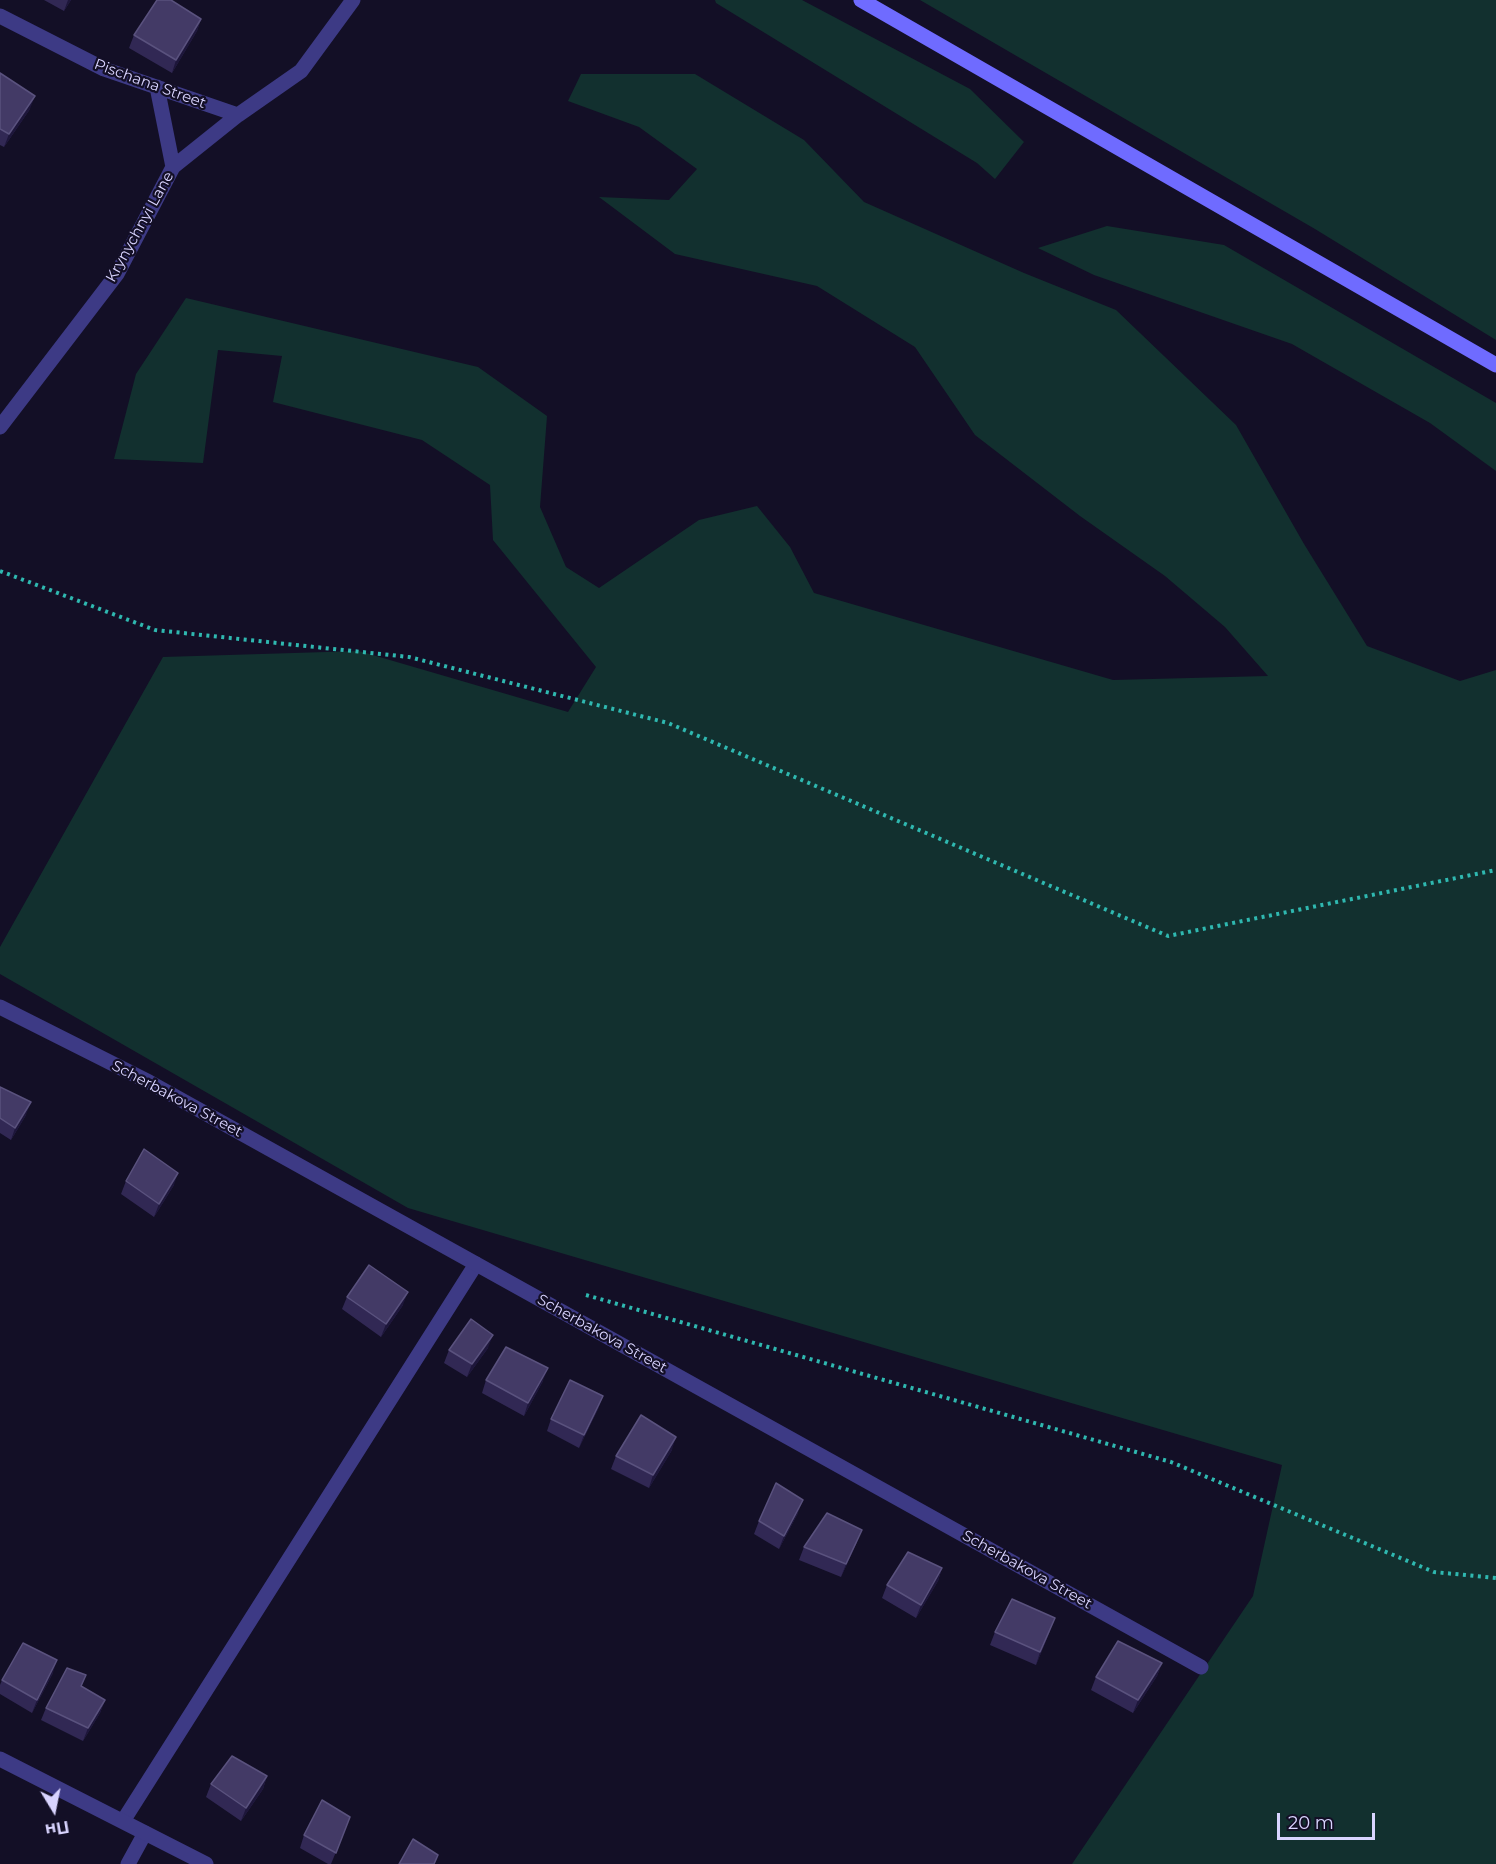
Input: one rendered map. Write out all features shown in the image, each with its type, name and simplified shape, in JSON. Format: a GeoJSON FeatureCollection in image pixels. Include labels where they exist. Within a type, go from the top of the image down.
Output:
{"type":"FeatureCollection","features":[{"type":"Feature","properties":{"kind":"street","name":"Krynychnyi Lane"},"geometry":{"type":"LineString","coordinates":[[0,427],[117,274],[173,167],[238,115],[301,71],[353,0]]}},
{"type":"Feature","properties":{"kind":"street"},"geometry":{"type":"LineString","coordinates":[[861,0],[1496,365]]}},
{"type":"Feature","properties":{"kind":"street","name":"Pischana Street"},"geometry":{"type":"LineString","coordinates":[[0,15],[104,69],[238,115]]}},
{"type":"Feature","properties":{"kind":"street"},"geometry":{"type":"LineString","coordinates":[[157,87],[173,167]]}},
{"type":"Feature","properties":{"kind":"street","name":"Scherbakova Street"},"geometry":{"type":"LineString","coordinates":[[0,1006],[149,1082],[1201,1667]]}},
{"type":"Feature","properties":{"kind":"street"},"geometry":{"type":"LineString","coordinates":[[123,1821],[476,1264]]}},
{"type":"Feature","properties":{"kind":"street"},"geometry":{"type":"LineString","coordinates":[[0,1758],[206,1864]]}},
{"type":"Feature","properties":{"kind":"street"},"geometry":{"type":"LineString","coordinates":[[128,1864],[145,1833]]}},
{"type":"Feature","properties":{"kind":"path"},"geometry":{"type":"LineString","coordinates":[[0,571],[155,630],[409,657],[668,723],[1168,936],[1496,870]]}},
{"type":"Feature","properties":{"kind":"path"},"geometry":{"type":"LineString","coordinates":[[579,1293],[1171,1462],[1434,1572],[1496,1578]]}},
{"type":"Feature","properties":{"kind":"green space"},"geometry":{"type":"Polygon","coordinates":[[[715,0],[802,0],[970,89],[1024,142],[995,179],[977,163],[716,3],[715,0]]]}},
{"type":"Feature","properties":{"kind":"green space"},"geometry":{"type":"Polygon","coordinates":[[[920,0],[1496,0],[1496,340],[1315,229],[920,0]]]}},
{"type":"Feature","properties":{"kind":"green space"},"geometry":{"type":"Polygon","coordinates":[[[581,74],[695,74],[804,140],[864,202],[1024,273],[1116,310],[1236,425],[1304,544],[1367,646],[1460,681],[1496,670],[1496,1864],[1072,1864],[1253,1596],[1282,1465],[408,1208],[0,974],[0,947],[163,657],[359,651],[568,712],[596,667],[493,540],[490,485],[422,440],[273,402],[282,356],[218,350],[203,463],[114,459],[136,374],[186,298],[478,367],[547,416],[540,507],[566,567],[599,588],[699,520],[757,506],[790,547],[814,593],[1113,680],[1268,676],[1225,627],[1165,576],[1080,516],[975,435],[915,347],[817,286],[675,254],[599,197],[669,200],[697,169],[639,127],[568,101],[581,74]]]}},
{"type":"Feature","properties":{"kind":"green space"},"geometry":{"type":"Polygon","coordinates":[[[1107,226],[1224,245],[1496,403],[1496,471],[1430,423],[1292,344],[1094,275],[1038,248],[1107,226]]]}},
{"type":"Feature","properties":{"kind":"building"},"geometry":{"type":"Polygon","coordinates":[[[157,0],[171,0],[201,19],[176,60],[134,35],[157,0]]]}},
{"type":"Feature","properties":{"kind":"building"},"geometry":{"type":"Polygon","coordinates":[[[0,73],[35,96],[9,134],[0,129],[0,73]]]}},
{"type":"Feature","properties":{"kind":"building"},"geometry":{"type":"Polygon","coordinates":[[[0,1087],[31,1102],[15,1128],[0,1118],[0,1087]]]}},
{"type":"Feature","properties":{"kind":"building"},"geometry":{"type":"Polygon","coordinates":[[[144,1149],[178,1173],[159,1204],[126,1181],[144,1149]]]}},
{"type":"Feature","properties":{"kind":"building"},"geometry":{"type":"Polygon","coordinates":[[[369,1265],[408,1292],[386,1324],[347,1297],[369,1265]]]}},
{"type":"Feature","properties":{"kind":"building"},"geometry":{"type":"Polygon","coordinates":[[[471,1319],[493,1335],[472,1364],[449,1350],[471,1319]]]}},
{"type":"Feature","properties":{"kind":"building"},"geometry":{"type":"Polygon","coordinates":[[[506,1347],[548,1368],[528,1403],[486,1380],[506,1347]]]}},
{"type":"Feature","properties":{"kind":"building"},"geometry":{"type":"Polygon","coordinates":[[[570,1380],[603,1396],[584,1435],[551,1419],[570,1380]]]}},
{"type":"Feature","properties":{"kind":"building"},"geometry":{"type":"Polygon","coordinates":[[[641,1415],[676,1437],[653,1475],[616,1456],[641,1415]]]}},
{"type":"Feature","properties":{"kind":"building"},"geometry":{"type":"Polygon","coordinates":[[[776,1483],[803,1500],[784,1536],[759,1521],[776,1483]]]}},
{"type":"Feature","properties":{"kind":"building"},"geometry":{"type":"Polygon","coordinates":[[[827,1513],[862,1530],[846,1564],[804,1547],[827,1513]]]}},
{"type":"Feature","properties":{"kind":"building"},"geometry":{"type":"Polygon","coordinates":[[[908,1552],[942,1568],[921,1605],[887,1585],[908,1552]]]}},
{"type":"Feature","properties":{"kind":"building"},"geometry":{"type":"Polygon","coordinates":[[[1012,1599],[1055,1618],[1040,1652],[995,1632],[1012,1599]]]}},
{"type":"Feature","properties":{"kind":"building"},"geometry":{"type":"Polygon","coordinates":[[[1118,1641],[1162,1663],[1138,1700],[1096,1677],[1118,1641]]]}},
{"type":"Feature","properties":{"kind":"building"},"geometry":{"type":"Polygon","coordinates":[[[23,1643],[57,1660],[37,1700],[2,1680],[23,1643]]]}},
{"type":"Feature","properties":{"kind":"building"},"geometry":{"type":"Polygon","coordinates":[[[67,1668],[86,1675],[81,1686],[105,1700],[88,1728],[46,1708],[67,1668]]]}},
{"type":"Feature","properties":{"kind":"building"},"geometry":{"type":"Polygon","coordinates":[[[232,1756],[267,1776],[246,1808],[211,1784],[232,1756]]]}},
{"type":"Feature","properties":{"kind":"building"},"geometry":{"type":"Polygon","coordinates":[[[322,1800],[350,1817],[336,1853],[304,1835],[322,1800]]]}},
{"type":"Feature","properties":{"kind":"building"},"geometry":{"type":"Polygon","coordinates":[[[413,1839],[438,1855],[434,1864],[399,1864],[413,1839]]]}}]}
